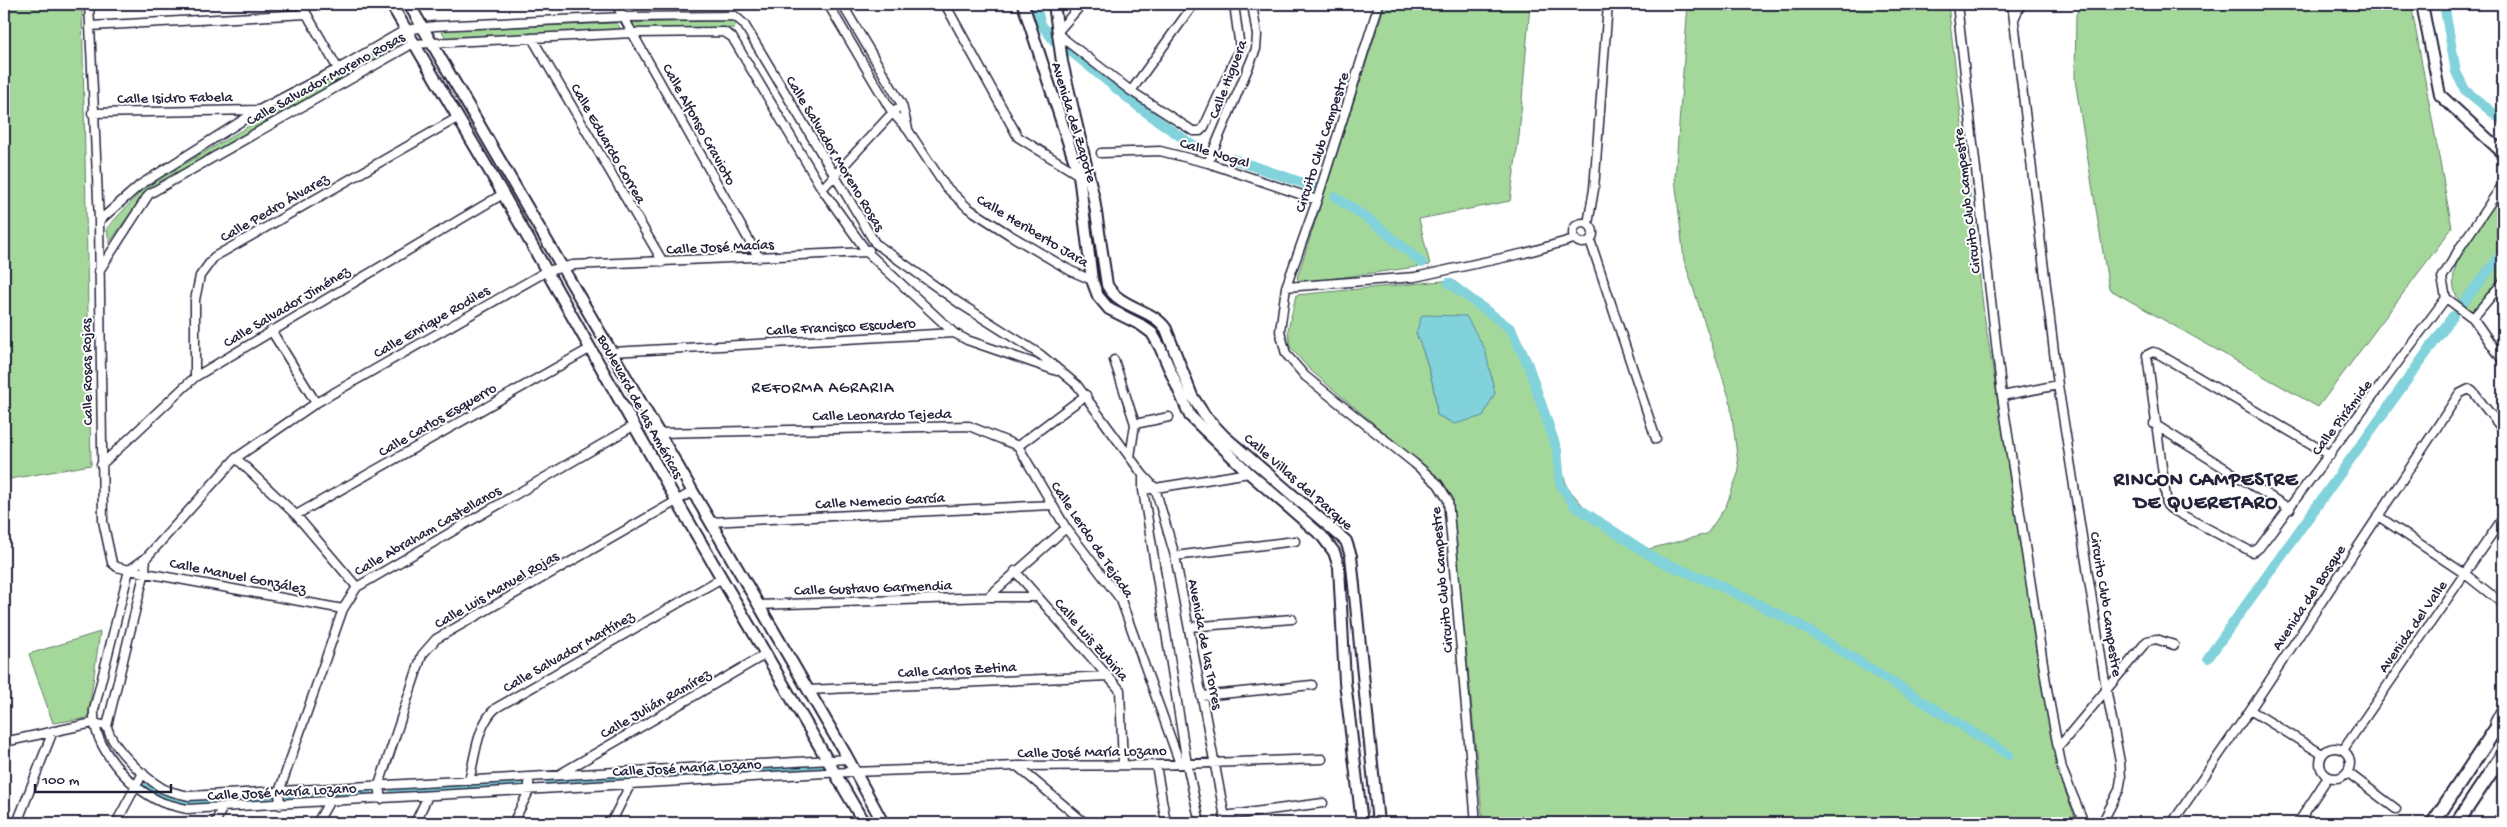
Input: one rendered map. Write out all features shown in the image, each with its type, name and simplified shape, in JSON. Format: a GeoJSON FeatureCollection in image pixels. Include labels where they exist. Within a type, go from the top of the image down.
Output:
{"type":"FeatureCollection","features":[{"type":"Feature","properties":{"kind":"highway"},"geometry":{"type":"LineString","coordinates":[[2433,823],[2503,718]]}},
{"type":"Feature","properties":{"kind":"highway"},"geometry":{"type":"LineString","coordinates":[[2457,823],[2503,754]]}},
{"type":"Feature","properties":{"kind":"main road","name":"Boulevard de las Américas"},"geometry":{"type":"LineString","coordinates":[[391,4],[412,44],[547,270],[676,500],[864,823]]}},
{"type":"Feature","properties":{"kind":"main road","name":"Boulevard de las Américas"},"geometry":{"type":"LineString","coordinates":[[409,4],[848,759],[883,823]]}},
{"type":"Feature","properties":{"kind":"main road","name":"Avenida del Zapote"},"geometry":{"type":"LineString","coordinates":[[1023,4],[1079,175],[1092,280]]}},
{"type":"Feature","properties":{"kind":"main road","name":"Avenida del Zapote"},"geometry":{"type":"LineString","coordinates":[[1054,4],[1062,62],[1097,217],[1103,272]]}},
{"type":"Feature","properties":{"kind":"main road"},"geometry":{"type":"LineString","coordinates":[[2422,4],[2440,95],[2503,153]]}},
{"type":"Feature","properties":{"kind":"main road","name":"Calle Villas del Parque"},"geometry":{"type":"LineString","coordinates":[[1103,272],[1112,294],[1161,321],[1166,329],[1192,396],[1205,416],[1224,436],[1346,541],[1351,556],[1378,823]]}},
{"type":"Feature","properties":{"kind":"main road","name":"Calle Villas del Parque"},"geometry":{"type":"LineString","coordinates":[[1092,280],[1098,296],[1109,309],[1152,333],[1190,416],[1249,473],[1322,536],[1334,552],[1339,566],[1345,682],[1362,823]]}},
{"type":"Feature","properties":{"kind":"street","name":"Calle Rosas Rojas"},"geometry":{"type":"LineString","coordinates":[[89,4],[98,221],[103,521],[112,563],[117,567],[129,570]]}},
{"type":"Feature","properties":{"kind":"street"},"geometry":{"type":"LineString","coordinates":[[301,4],[338,69]]}},
{"type":"Feature","properties":{"kind":"street","name":"Calle Alfonso Cravioto"},"geometry":{"type":"LineString","coordinates":[[616,4],[759,258]]}},
{"type":"Feature","properties":{"kind":"street","name":"Calle Heriberto Jara"},"geometry":{"type":"LineString","coordinates":[[828,4],[892,112],[908,130],[945,186],[968,208],[1071,272],[1092,280]]}},
{"type":"Feature","properties":{"kind":"street","name":"Calle Heriberto Jara"},"geometry":{"type":"LineString","coordinates":[[842,4],[902,105],[908,130]]}},
{"type":"Feature","properties":{"kind":"street"},"geometry":{"type":"LineString","coordinates":[[945,4],[1018,136],[1079,175]]}},
{"type":"Feature","properties":{"kind":"street"},"geometry":{"type":"LineString","coordinates":[[1059,33],[1082,4]]}},
{"type":"Feature","properties":{"kind":"street"},"geometry":{"type":"LineString","coordinates":[[1131,91],[1194,4]]}},
{"type":"Feature","properties":{"kind":"street","name":"Calle Higuera"},"geometry":{"type":"LineString","coordinates":[[1200,131],[1204,127],[1240,48],[1234,4]]}},
{"type":"Feature","properties":{"kind":"street","name":"Calle Higuera"},"geometry":{"type":"LineString","coordinates":[[1208,163],[1256,49],[1257,35],[1252,4]]}},
{"type":"Feature","properties":{"kind":"street","name":"Circuito Club Campestre"},"geometry":{"type":"LineString","coordinates":[[1379,4],[1317,200],[1286,287],[1280,330],[1286,354],[1305,376],[1414,463],[1438,484],[1448,500],[1476,823]]}},
{"type":"Feature","properties":{"kind":"street"},"geometry":{"type":"LineString","coordinates":[[1608,4],[1594,190],[1588,224],[1593,232],[1590,240],[1656,439]]}},
{"type":"Feature","properties":{"kind":"street","name":"Circuito Club Campestre"},"geometry":{"type":"LineString","coordinates":[[1956,4],[2002,396],[2062,769],[2084,823]]}},
{"type":"Feature","properties":{"kind":"street","name":"Circuito Club Campestre"},"geometry":{"type":"LineString","coordinates":[[2012,4],[2058,385],[2106,688],[2120,762],[2121,779],[2119,790],[2102,823]]}},
{"type":"Feature","properties":{"kind":"street"},"geometry":{"type":"LineString","coordinates":[[2013,21],[2020,4]]}},
{"type":"Feature","properties":{"kind":"street"},"geometry":{"type":"LineString","coordinates":[[90,26],[306,14]]}},
{"type":"Feature","properties":{"kind":"street","name":"Calle Salvador Moreno Rosas"},"geometry":{"type":"LineString","coordinates":[[98,221],[140,185],[259,110],[338,69],[405,30],[422,27],[624,17],[734,16],[739,18],[749,34],[834,178],[875,243],[958,303],[1041,355],[1063,374]]}},
{"type":"Feature","properties":{"kind":"street","name":"Calle Salvador Moreno Rosas"},"geometry":{"type":"LineString","coordinates":[[99,271],[149,194],[412,44],[633,33],[724,32],[729,34],[736,43],[822,189],[867,252],[954,333]]}},
{"type":"Feature","properties":{"kind":"street","name":"Calle Nogal"},"geometry":{"type":"LineString","coordinates":[[1059,33],[1131,91],[1193,131],[1200,131]]}},
{"type":"Feature","properties":{"kind":"street"},"geometry":{"type":"LineString","coordinates":[[736,43],[749,34]]}},
{"type":"Feature","properties":{"kind":"street","name":"Calle Eduardo Correa"},"geometry":{"type":"LineString","coordinates":[[532,38],[663,262]]}},
{"type":"Feature","properties":{"kind":"street"},"geometry":{"type":"LineString","coordinates":[[822,189],[892,112],[902,105]]}},
{"type":"Feature","properties":{"kind":"street","name":"Calle Isidro Fabela"},"geometry":{"type":"LineString","coordinates":[[92,112],[259,110]]}},
{"type":"Feature","properties":{"kind":"street","name":"Calle Pedro Álvarez"},"geometry":{"type":"LineString","coordinates":[[195,377],[195,300],[200,276],[214,257],[457,118]]}},
{"type":"Feature","properties":{"kind":"street","name":"Calle Nogal"},"geometry":{"type":"LineString","coordinates":[[1101,153],[1160,151],[1208,163],[1317,200]]}},
{"type":"Feature","properties":{"kind":"street"},"geometry":{"type":"LineString","coordinates":[[2503,184],[2460,246],[2442,278],[2446,298],[2473,318],[2503,361]]}},
{"type":"Feature","properties":{"kind":"street","name":"Calle Salvador Jiménez"},"geometry":{"type":"LineString","coordinates":[[101,466],[195,377],[271,330],[503,194]]}},
{"type":"Feature","properties":{"kind":"street"},"geometry":{"type":"LineString","coordinates":[[1588,224],[1584,223],[1575,226],[1572,230],[1574,239],[1580,243],[1590,240]]}},
{"type":"Feature","properties":{"kind":"street"},"geometry":{"type":"LineString","coordinates":[[1286,287],[1415,277],[1525,253],[1574,239]]}},
{"type":"Feature","properties":{"kind":"street"},"geometry":{"type":"LineString","coordinates":[[867,252],[875,243]]}},
{"type":"Feature","properties":{"kind":"street","name":"Calle José Macías"},"geometry":{"type":"LineString","coordinates":[[562,266],[867,252]]}},
{"type":"Feature","properties":{"kind":"street","name":"Calle Enrique Rodiles"},"geometry":{"type":"LineString","coordinates":[[129,570],[146,558],[236,458],[316,403],[547,270],[562,266]]}},
{"type":"Feature","properties":{"kind":"street"},"geometry":{"type":"LineString","coordinates":[[2473,318],[2503,282]]}},
{"type":"Feature","properties":{"kind":"street","name":"Calle Pirámide"},"geometry":{"type":"LineString","coordinates":[[2154,424],[2167,505],[2246,551],[2257,551],[2446,298]]}},
{"type":"Feature","properties":{"kind":"street"},"geometry":{"type":"LineString","coordinates":[[271,330],[316,403]]}},
{"type":"Feature","properties":{"kind":"street","name":"Calle Francisco Escudero"},"geometry":{"type":"LineString","coordinates":[[612,352],[954,333],[967,340],[1063,374]]}},
{"type":"Feature","properties":{"kind":"street","name":"Calle Carlos Esquerro"},"geometry":{"type":"LineString","coordinates":[[296,515],[591,348]]}},
{"type":"Feature","properties":{"kind":"street"},"geometry":{"type":"LineString","coordinates":[[2290,509],[2154,424],[2146,358],[2149,353],[2157,353],[2330,454]]}},
{"type":"Feature","properties":{"kind":"street"},"geometry":{"type":"LineString","coordinates":[[1114,360],[1135,424],[1130,457]]}},
{"type":"Feature","properties":{"kind":"street","name":"Avenida de las Torres"},"geometry":{"type":"LineString","coordinates":[[1063,374],[1086,395],[1143,475],[1155,488],[1175,556],[1225,819]]}},
{"type":"Feature","properties":{"kind":"street"},"geometry":{"type":"LineString","coordinates":[[2002,396],[2058,385]]}},
{"type":"Feature","properties":{"kind":"street","name":"Avenida del Bosque"},"geometry":{"type":"LineString","coordinates":[[2172,823],[2250,710],[2459,394],[2469,389],[2476,394],[2503,430]]}},
{"type":"Feature","properties":{"kind":"street"},"geometry":{"type":"LineString","coordinates":[[1018,446],[1086,395]]}},
{"type":"Feature","properties":{"kind":"street"},"geometry":{"type":"LineString","coordinates":[[1135,424],[1169,417]]}},
{"type":"Feature","properties":{"kind":"street","name":"Calle Abraham Castellanos"},"geometry":{"type":"LineString","coordinates":[[280,798],[343,609],[357,587],[635,425]]}},
{"type":"Feature","properties":{"kind":"street","name":"Calle Leonardo Tejeda"},"geometry":{"type":"LineString","coordinates":[[658,433],[969,426],[1018,446]]}},
{"type":"Feature","properties":{"kind":"street","name":"Calle Lerdo de Tejada"},"geometry":{"type":"LineString","coordinates":[[1018,446],[1066,528],[1109,581],[1121,600],[1184,764]]}},
{"type":"Feature","properties":{"kind":"street"},"geometry":{"type":"LineString","coordinates":[[236,458],[296,515],[357,587]]}},
{"type":"Feature","properties":{"kind":"street"},"geometry":{"type":"LineString","coordinates":[[1143,490],[1249,473]]}},
{"type":"Feature","properties":{"kind":"street"},"geometry":{"type":"LineString","coordinates":[[1143,475],[1143,490],[1184,764],[1200,823]]}},
{"type":"Feature","properties":{"kind":"street","name":"Calle Luis Manuel Rojas"},"geometry":{"type":"LineString","coordinates":[[381,799],[379,785],[422,655],[436,639],[692,492]]}},
{"type":"Feature","properties":{"kind":"street","name":"Calle Nemecio García"},"geometry":{"type":"LineString","coordinates":[[710,522],[1052,505]]}},
{"type":"Feature","properties":{"kind":"street"},"geometry":{"type":"LineString","coordinates":[[2378,516],[2465,574],[2503,604]]}},
{"type":"Feature","properties":{"kind":"street","name":"Avenida del Valle"},"geometry":{"type":"LineString","coordinates":[[2343,750],[2503,518]]}},
{"type":"Feature","properties":{"kind":"street"},"geometry":{"type":"LineString","coordinates":[[988,597],[1015,571],[1066,528]]}},
{"type":"Feature","properties":{"kind":"street"},"geometry":{"type":"LineString","coordinates":[[1175,556],[1295,541]]}},
{"type":"Feature","properties":{"kind":"street"},"geometry":{"type":"LineString","coordinates":[[4,742],[93,724],[107,726],[145,571],[146,558]]}},
{"type":"Feature","properties":{"kind":"street"},"geometry":{"type":"LineString","coordinates":[[93,724],[94,710],[129,570]]}},
{"type":"Feature","properties":{"kind":"street","name":"Calle Manuel González"},"geometry":{"type":"LineString","coordinates":[[129,570],[145,571],[343,609]]}},
{"type":"Feature","properties":{"kind":"street","name":"Calle Luis Zubiria"},"geometry":{"type":"LineString","coordinates":[[1015,571],[1108,676],[1122,695],[1123,765]]}},
{"type":"Feature","properties":{"kind":"street","name":"Calle Salvador Martínez"},"geometry":{"type":"LineString","coordinates":[[469,781],[482,728],[488,714],[722,578]]}},
{"type":"Feature","properties":{"kind":"street","name":"Calle Gustavo Garmendia"},"geometry":{"type":"LineString","coordinates":[[758,605],[1038,597]]}},
{"type":"Feature","properties":{"kind":"street"},"geometry":{"type":"LineString","coordinates":[[1188,627],[1292,619]]}},
{"type":"Feature","properties":{"kind":"street"},"geometry":{"type":"LineString","coordinates":[[2058,748],[2147,641],[2156,639],[2174,645]]}},
{"type":"Feature","properties":{"kind":"street","name":"Calle Julián Ramírez"},"geometry":{"type":"LineString","coordinates":[[558,775],[766,654]]}},
{"type":"Feature","properties":{"kind":"street","name":"Calle Carlos Zetina"},"geometry":{"type":"LineString","coordinates":[[808,690],[1108,676]]}},
{"type":"Feature","properties":{"kind":"street"},"geometry":{"type":"LineString","coordinates":[[1202,696],[1312,685]]}},
{"type":"Feature","properties":{"kind":"street"},"geometry":{"type":"LineString","coordinates":[[2460,783],[2503,707]]}},
{"type":"Feature","properties":{"kind":"street"},"geometry":{"type":"LineString","coordinates":[[2250,710],[2322,754]]}},
{"type":"Feature","properties":{"kind":"street","name":"Calle José María Lozano"},"geometry":{"type":"LineString","coordinates":[[93,724],[103,750],[136,786],[161,802],[187,809],[222,808],[379,785],[848,759]]}},
{"type":"Feature","properties":{"kind":"street","name":"Calle José María Lozano"},"geometry":{"type":"LineString","coordinates":[[107,726],[114,742],[143,773],[163,789],[188,796],[280,798],[329,802],[630,784],[1017,766],[1156,765],[1322,759]]}},
{"type":"Feature","properties":{"kind":"street"},"geometry":{"type":"LineString","coordinates":[[17,823],[53,731]]}},
{"type":"Feature","properties":{"kind":"street"},"geometry":{"type":"LineString","coordinates":[[2332,748],[2343,750],[2350,760],[2347,772],[2338,778],[2328,776],[2320,766],[2322,754],[2332,748]]}},
{"type":"Feature","properties":{"kind":"street"},"geometry":{"type":"LineString","coordinates":[[1156,765],[1166,823]]}},
{"type":"Feature","properties":{"kind":"street"},"geometry":{"type":"LineString","coordinates":[[1017,766],[1085,823]]}},
{"type":"Feature","properties":{"kind":"street"},"geometry":{"type":"LineString","coordinates":[[2347,772],[2396,809]]}},
{"type":"Feature","properties":{"kind":"street"},"geometry":{"type":"LineString","coordinates":[[116,823],[143,773]]}},
{"type":"Feature","properties":{"kind":"street"},"geometry":{"type":"LineString","coordinates":[[2298,823],[2328,776]]}},
{"type":"Feature","properties":{"kind":"street"},"geometry":{"type":"LineString","coordinates":[[513,823],[529,790],[528,778]]}},
{"type":"Feature","properties":{"kind":"street"},"geometry":{"type":"LineString","coordinates":[[611,823],[630,784]]}},
{"type":"Feature","properties":{"kind":"street"},"geometry":{"type":"LineString","coordinates":[[415,823],[428,796]]}},
{"type":"Feature","properties":{"kind":"street"},"geometry":{"type":"LineString","coordinates":[[317,823],[329,802]]}},
{"type":"Feature","properties":{"kind":"street"},"geometry":{"type":"LineString","coordinates":[[1225,819],[1322,803]]}},
{"type":"Feature","properties":{"kind":"street"},"geometry":{"type":"LineString","coordinates":[[215,823],[222,808]]}},
{"type":"Feature","properties":{"kind":"green space"},"geometry":{"type":"Polygon","coordinates":[[[4,4],[82,4],[91,465],[4,480],[4,4]]]}},
{"type":"Feature","properties":{"kind":"green space"},"geometry":{"type":"Polygon","coordinates":[[[1385,4],[1530,4],[1519,136],[1510,201],[1419,219],[1430,265],[1301,283],[1297,278],[1385,4]]]}},
{"type":"Feature","properties":{"kind":"green space"},"geometry":{"type":"Polygon","coordinates":[[[1688,4],[1948,4],[1984,314],[2044,691],[2062,782],[2077,823],[1483,823],[1452,507],[1441,484],[1404,449],[1309,369],[1290,347],[1288,330],[1296,295],[1453,280],[1513,328],[1537,383],[1567,487],[1591,515],[1649,549],[1707,534],[1726,506],[1739,471],[1730,400],[1684,260],[1675,178],[1688,4]],[[1416,333],[1430,373],[1437,415],[1455,424],[1416,333]]]}},
{"type":"Feature","properties":{"kind":"green space"},"geometry":{"type":"Polygon","coordinates":[[[2081,4],[2411,4],[2452,228],[2318,407],[2109,289],[2075,80],[2076,15],[2081,4]]]}},
{"type":"Feature","properties":{"kind":"green space"},"geometry":{"type":"Polygon","coordinates":[[[737,20],[734,28],[634,31],[630,23],[737,20]]]}},
{"type":"Feature","properties":{"kind":"green space"},"geometry":{"type":"Polygon","coordinates":[[[617,23],[622,31],[446,38],[441,30],[617,23]]]}},
{"type":"Feature","properties":{"kind":"green space"},"geometry":{"type":"Polygon","coordinates":[[[396,39],[400,46],[147,190],[109,243],[107,228],[144,188],[396,39]]]}},
{"type":"Feature","properties":{"kind":"green space"},"geometry":{"type":"Polygon","coordinates":[[[2503,190],[2503,249],[2461,302],[2454,290],[2454,276],[2458,260],[2475,229],[2503,190]]]}},
{"type":"Feature","properties":{"kind":"green space"},"geometry":{"type":"Polygon","coordinates":[[[2503,256],[2503,280],[2474,317],[2464,306],[2503,256]]]}},
{"type":"Feature","properties":{"kind":"green space"},"geometry":{"type":"Polygon","coordinates":[[[100,632],[88,718],[53,723],[29,654],[100,632]]]}},
{"type":"Feature","properties":{"kind":"water"},"geometry":{"type":"Polygon","coordinates":[[[1422,315],[1466,316],[1485,349],[1495,393],[1483,416],[1455,424],[1437,415],[1430,373],[1416,333],[1422,315]]]}},
{"type":"Feature","properties":{"kind":"waterway"},"geometry":{"type":"LineString","coordinates":[[1036,4],[1040,23],[1055,42]]}},
{"type":"Feature","properties":{"kind":"waterway"},"geometry":{"type":"LineString","coordinates":[[2444,4],[2456,72],[2465,90],[2503,121]]}},
{"type":"Feature","properties":{"kind":"waterway"},"geometry":{"type":"LineString","coordinates":[[1069,50],[1140,108],[1198,149]]}},
{"type":"Feature","properties":{"kind":"waterway"},"geometry":{"type":"LineString","coordinates":[[1233,159],[1312,186]]}},
{"type":"Feature","properties":{"kind":"waterway"},"geometry":{"type":"LineString","coordinates":[[1335,197],[1374,223],[1422,263]]}},
{"type":"Feature","properties":{"kind":"waterway"},"geometry":{"type":"LineString","coordinates":[[2464,302],[2503,252]]}},
{"type":"Feature","properties":{"kind":"waterway"},"geometry":{"type":"LineString","coordinates":[[1449,283],[1511,329],[1528,365],[1557,450],[1560,484],[1575,506],[1659,561],[1719,585],[1798,624],[2009,755]]}},
{"type":"Feature","properties":{"kind":"waterway"},"geometry":{"type":"LineString","coordinates":[[2208,658],[2453,316]]}},
{"type":"Feature","properties":{"kind":"waterway"},"geometry":{"type":"LineString","coordinates":[[551,783],[820,767]]}},
{"type":"Feature","properties":{"kind":"waterway"},"geometry":{"type":"LineString","coordinates":[[148,784],[174,799],[194,804],[368,795]]}},
{"type":"Feature","properties":{"kind":"waterway"},"geometry":{"type":"LineString","coordinates":[[394,793],[523,785]]}},
{"type":"Feature","properties":{"kind":"district","name":"REFORMA AGRARIA"},"geometry":{"type":"Point","coordinates":[823,386]}},
{"type":"Feature","properties":{"kind":"district","name":"RINCON CAMPESTRE DE QUERETARO"},"geometry":{"type":"Point","coordinates":[2206,490]}}]}
